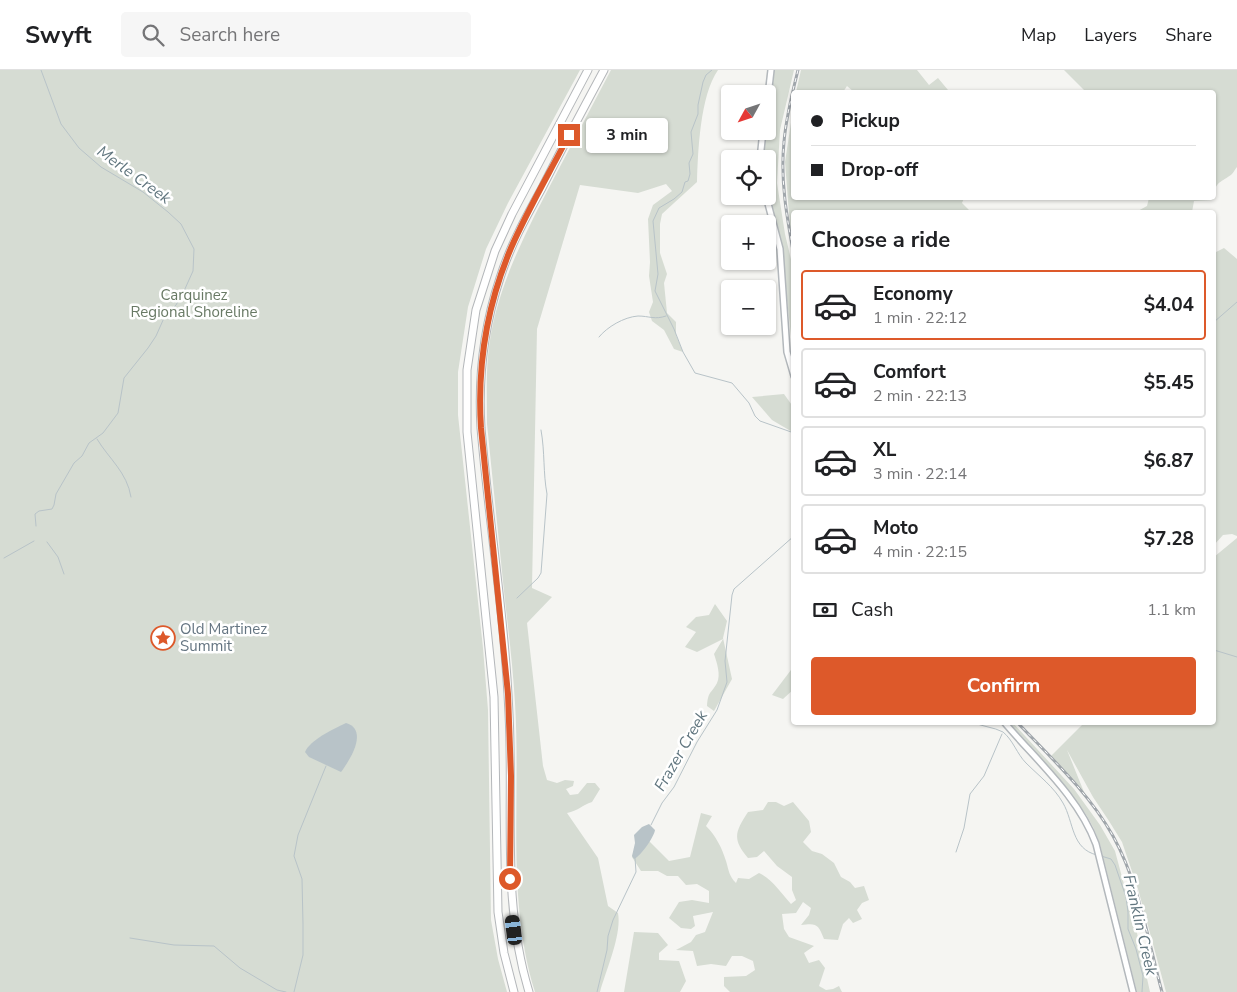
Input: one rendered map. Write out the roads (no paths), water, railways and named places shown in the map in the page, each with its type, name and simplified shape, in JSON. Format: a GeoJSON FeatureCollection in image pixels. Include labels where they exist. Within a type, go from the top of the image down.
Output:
{"type":"FeatureCollection","features":[{"type":"Feature","properties":{"kind":"highway"},"geometry":{"type":"LineString","coordinates":[[514,992],[504,953],[497,902],[497,758],[494,697],[467,432],[467,370],[476,310],[493,256],[510,218],[588,70]]}},
{"type":"Feature","properties":{"kind":"highway"},"geometry":{"type":"LineString","coordinates":[[529,992],[516,940],[511,899],[510,714],[481,428],[481,366],[492,306],[509,252],[604,70]]}},
{"type":"Feature","properties":{"kind":"street"},"geometry":{"type":"LineString","coordinates":[[769,85],[771,70]]}},
{"type":"Feature","properties":{"kind":"street"},"geometry":{"type":"LineString","coordinates":[[768,205],[780,249],[787,352],[791,366]]}},
{"type":"Feature","properties":{"kind":"street"},"geometry":{"type":"LineString","coordinates":[[1007,725],[1075,803],[1090,828],[1104,872],[1133,992]]}},
{"type":"Feature","properties":{"kind":"waterway","name":"Merle Creek"},"geometry":{"type":"LineString","coordinates":[[36,526],[35,514],[39,511],[52,509],[56,494],[74,463],[82,456],[89,443],[103,433],[118,413],[124,378],[148,348],[164,318],[176,305],[184,291],[193,271],[194,249],[181,224],[168,212],[143,192],[101,167],[79,148],[61,124],[41,70]]}},
{"type":"Feature","properties":{"kind":"waterway","name":"Franklin Creek"},"geometry":{"type":"LineString","coordinates":[[712,70],[706,75],[703,82],[698,114],[691,132],[693,154],[689,163],[690,174],[688,181],[685,182],[682,192],[659,208],[653,221],[658,274],[655,291],[683,352],[695,373],[732,383],[749,403],[755,416],[760,421],[791,432]]}},
{"type":"Feature","properties":{"kind":"waterway"},"geometry":{"type":"LineString","coordinates":[[1216,320],[1237,302]]}},
{"type":"Feature","properties":{"kind":"waterway"},"geometry":{"type":"LineString","coordinates":[[599,337],[611,326],[627,318],[666,316]]}},
{"type":"Feature","properties":{"kind":"waterway"},"geometry":{"type":"LineString","coordinates":[[517,598],[541,573],[547,494],[541,430]]}},
{"type":"Feature","properties":{"kind":"waterway"},"geometry":{"type":"LineString","coordinates":[[97,439],[122,473],[131,497]]}},
{"type":"Feature","properties":{"kind":"waterway","name":"Frazer Creek"},"geometry":{"type":"LineString","coordinates":[[651,825],[717,710],[727,682],[725,661],[734,589],[791,539]]}},
{"type":"Feature","properties":{"kind":"waterway","name":"Merle Creek"},"geometry":{"type":"LineString","coordinates":[[4,558],[34,541]]}},
{"type":"Feature","properties":{"kind":"waterway"},"geometry":{"type":"LineString","coordinates":[[47,542],[58,557],[64,574]]}},
{"type":"Feature","properties":{"kind":"waterway"},"geometry":{"type":"LineString","coordinates":[[1216,651],[1237,657]]}},
{"type":"Feature","properties":{"kind":"waterway","name":"Franklin Creek"},"geometry":{"type":"LineString","coordinates":[[980,725],[999,730],[1006,735],[1023,759],[1059,797],[1067,810],[1074,834],[1082,847],[1097,855]]}},
{"type":"Feature","properties":{"kind":"waterway"},"geometry":{"type":"LineString","coordinates":[[956,852],[964,828],[970,794],[984,776],[1002,734]]}},
{"type":"Feature","properties":{"kind":"waterway"},"geometry":{"type":"LineString","coordinates":[[294,992],[303,955],[302,879],[294,856],[298,835],[326,766]]}},
{"type":"Feature","properties":{"kind":"waterway","name":"Franklin Creek"},"geometry":{"type":"LineString","coordinates":[[1101,856],[1111,859],[1115,865],[1126,897],[1128,929],[1136,949],[1143,976],[1142,992]]}},
{"type":"Feature","properties":{"kind":"waterway","name":"Frazer Creek"},"geometry":{"type":"LineString","coordinates":[[597,992],[613,920],[636,872],[635,858]]}},
{"type":"Feature","properties":{"kind":"waterway"},"geometry":{"type":"LineString","coordinates":[[130,938],[174,945],[214,946],[240,968],[277,990],[286,992]]}},
{"type":"Feature","properties":{"kind":"railway"},"geometry":{"type":"LineString","coordinates":[[794,90],[798,70]]}},
{"type":"Feature","properties":{"kind":"railway"},"geometry":{"type":"LineString","coordinates":[[791,102],[785,133],[783,170],[791,239]]}},
{"type":"Feature","properties":{"kind":"railway"},"geometry":{"type":"LineString","coordinates":[[1020,725],[1093,805],[1113,836],[1130,873],[1136,892],[1162,992]]}},
{"type":"Feature","properties":{"kind":"place","name":"Old Martinez Summit"},"geometry":{"type":"Point","coordinates":[163,638]}},
{"type":"Feature","properties":{"kind":"park label","name":"Carquinez Regional Shoreline"},"geometry":{"type":"Point","coordinates":[194,304]}}]}
